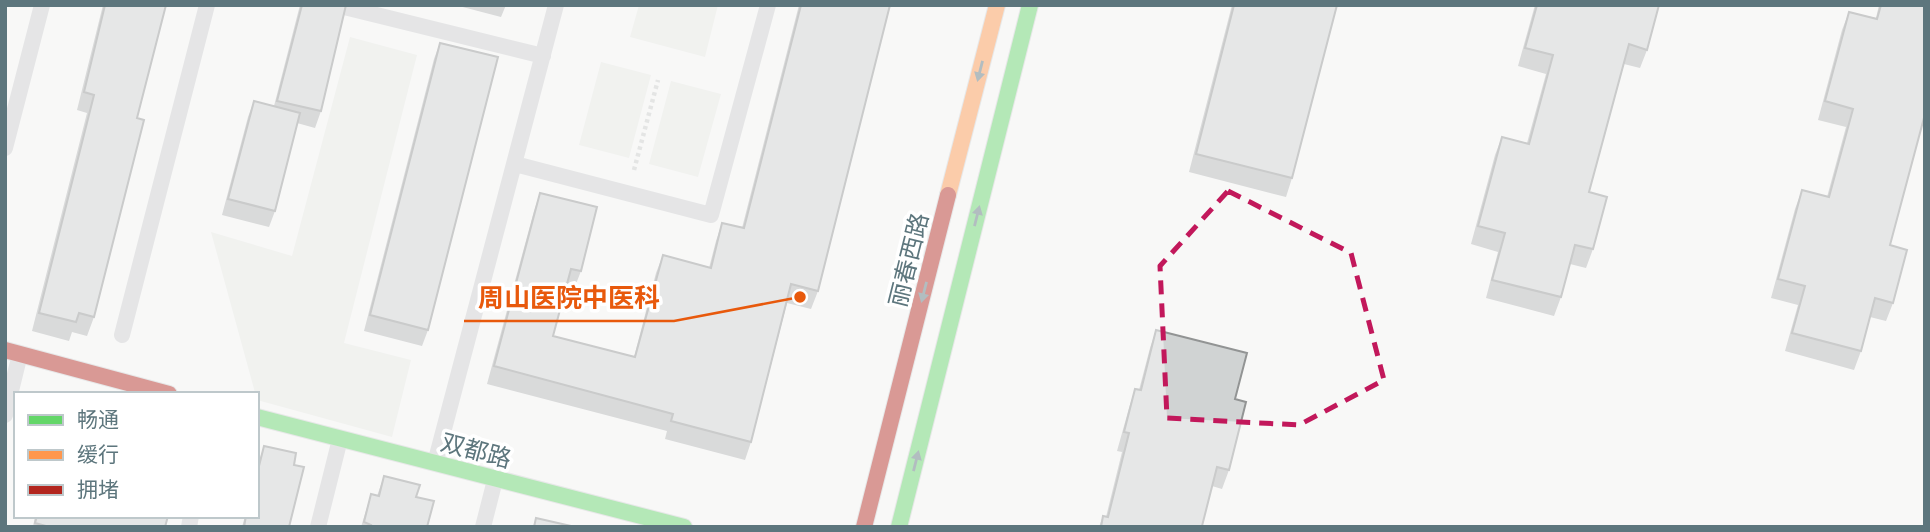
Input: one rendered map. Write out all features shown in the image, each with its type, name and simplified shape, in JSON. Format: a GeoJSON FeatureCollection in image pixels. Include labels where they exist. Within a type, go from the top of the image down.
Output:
{"type":"FeatureCollection","features":[{"type":"Feature","properties":{"kind":"main road","name":"丽春西路"},"geometry":{"type":"LineString","coordinates":[[864,527],[997,5]]}},
{"type":"Feature","properties":{"kind":"main road"},"geometry":{"type":"LineString","coordinates":[[899,527],[1030,5]]}},
{"type":"Feature","properties":{"kind":"main road"},"geometry":{"type":"LineString","coordinates":[[13,352],[162,392]]}},
{"type":"Feature","properties":{"kind":"main road","name":"双都路"},"geometry":{"type":"LineString","coordinates":[[259,418],[684,527]]}},
{"type":"Feature","properties":{"kind":"lane"},"geometry":{"type":"LineString","coordinates":[[5,148],[42,5]]}},
{"type":"Feature","properties":{"kind":"lane"},"geometry":{"type":"LineString","coordinates":[[122,335],[207,5]]}},
{"type":"Feature","properties":{"kind":"lane"},"geometry":{"type":"LineString","coordinates":[[336,5],[543,56]]}},
{"type":"Feature","properties":{"kind":"lane"},"geometry":{"type":"LineString","coordinates":[[405,22],[409,5]]}},
{"type":"Feature","properties":{"kind":"lane"},"geometry":{"type":"LineString","coordinates":[[435,464],[556,5]]}},
{"type":"Feature","properties":{"kind":"lane"},"geometry":{"type":"LineString","coordinates":[[515,164],[711,215],[768,5]]}},
{"type":"Feature","properties":{"kind":"lane"},"geometry":{"type":"LineString","coordinates":[[5,415],[13,352]]}},
{"type":"Feature","properties":{"kind":"lane"},"geometry":{"type":"LineString","coordinates":[[318,527],[340,439]]}},
{"type":"Feature","properties":{"kind":"lane"},"geometry":{"type":"LineString","coordinates":[[484,527],[495,480]]}},
{"type":"Feature","properties":{"kind":"path"},"geometry":{"type":"LineString","coordinates":[[627,194],[658,80]]}},
{"type":"Feature","properties":{"kind":"highlighted area"},"geometry":{"type":"Polygon","coordinates":[[[1228,191],[1351,253],[1384,380],[1299,425],[1167,418],[1160,266],[1228,191]]]}},
{"type":"Feature","properties":{"kind":"shaded area"},"geometry":{"type":"Polygon","coordinates":[[[639,5],[718,5],[705,57],[630,37],[639,5]]]}},
{"type":"Feature","properties":{"kind":"shaded area"},"geometry":{"type":"Polygon","coordinates":[[[350,37],[417,55],[344,343],[411,360],[392,437],[259,401],[259,392],[255,392],[211,232],[292,256],[350,37]]]}},
{"type":"Feature","properties":{"kind":"shaded area"},"geometry":{"type":"Polygon","coordinates":[[[601,62],[651,75],[629,158],[579,145],[601,62]]]}},
{"type":"Feature","properties":{"kind":"shaded area"},"geometry":{"type":"Polygon","coordinates":[[[671,81],[721,94],[698,177],[649,164],[671,81]]]}},
{"type":"Feature","properties":{"kind":"building"},"geometry":{"type":"Polygon","coordinates":[[[105,5],[166,5],[137,118],[144,120],[94,317],[79,313],[76,322],[39,313],[94,95],[84,92],[105,5]]]}},
{"type":"Feature","properties":{"kind":"building"},"geometry":{"type":"Polygon","coordinates":[[[302,5],[346,5],[321,111],[277,101],[302,5]]]}},
{"type":"Feature","properties":{"kind":"building"},"geometry":{"type":"Polygon","coordinates":[[[801,5],[890,5],[818,291],[791,284],[751,442],[671,421],[673,414],[494,366],[540,193],[597,207],[581,271],[571,269],[553,336],[635,357],[663,255],[711,268],[722,223],[744,228],[801,5]]]}},
{"type":"Feature","properties":{"kind":"building"},"geometry":{"type":"Polygon","coordinates":[[[1234,5],[1337,5],[1292,178],[1196,154],[1234,5]]]}},
{"type":"Feature","properties":{"kind":"building"},"geometry":{"type":"Polygon","coordinates":[[[1537,5],[1659,5],[1647,50],[1629,44],[1589,192],[1607,197],[1593,249],[1575,245],[1561,297],[1492,280],[1505,233],[1478,226],[1502,137],[1529,144],[1553,55],[1525,48],[1537,5]]]}},
{"type":"Feature","properties":{"kind":"building"},"geometry":{"type":"Polygon","coordinates":[[[1881,5],[1925,5],[1925,114],[1890,245],[1907,250],[1893,303],[1875,298],[1861,351],[1792,333],[1805,286],[1778,279],[1802,190],[1829,197],[1853,109],[1825,101],[1849,12],[1877,19],[1881,5]]]}},
{"type":"Feature","properties":{"kind":"building"},"geometry":{"type":"Polygon","coordinates":[[[440,43],[498,57],[428,330],[370,315],[440,43]]]}},
{"type":"Feature","properties":{"kind":"building"},"geometry":{"type":"Polygon","coordinates":[[[254,101],[300,113],[275,211],[228,199],[254,101]]]}},
{"type":"Feature","properties":{"kind":"building"},"geometry":{"type":"Polygon","coordinates":[[[1156,330],[1247,353],[1235,399],[1246,402],[1229,470],[1217,467],[1202,526],[1205,527],[1101,527],[1103,516],[1108,517],[1129,433],[1124,432],[1135,389],[1141,390],[1156,330]]]}},
{"type":"Feature","properties":{"kind":"building"},"geometry":{"type":"Polygon","coordinates":[[[264,446],[296,453],[294,465],[304,467],[289,527],[244,527],[246,518],[259,518],[259,466],[264,446]]]}},
{"type":"Feature","properties":{"kind":"building"},"geometry":{"type":"Polygon","coordinates":[[[384,476],[420,485],[416,497],[434,501],[427,527],[370,527],[371,525],[364,522],[371,494],[379,496],[384,476]]]}},
{"type":"Feature","properties":{"kind":"building"},"geometry":{"type":"Polygon","coordinates":[[[36,518],[167,518],[165,527],[45,527],[35,523],[36,518]]]}},
{"type":"Feature","properties":{"kind":"building"},"geometry":{"type":"Polygon","coordinates":[[[536,518],[571,526],[534,527],[536,518]]]}},
{"type":"Feature","properties":{"kind":"traffic: fast"},"geometry":{"type":"LineString","coordinates":[[899,527],[1030,5]]}},
{"type":"Feature","properties":{"kind":"traffic: fast"},"geometry":{"type":"LineString","coordinates":[[259,418],[684,527]]}},
{"type":"Feature","properties":{"kind":"traffic: slow"},"geometry":{"type":"LineString","coordinates":[[948,195],[997,5]]}},
{"type":"Feature","properties":{"kind":"traffic: jam"},"geometry":{"type":"LineString","coordinates":[[864,527],[948,195]]}},
{"type":"Feature","properties":{"kind":"traffic: jam"},"geometry":{"type":"LineString","coordinates":[[5,350],[162,392]]}},
{"type":"Feature","properties":{"kind":"place","name":"周山医院中医科"},"geometry":{"type":"Point","coordinates":[800,297]}}]}
